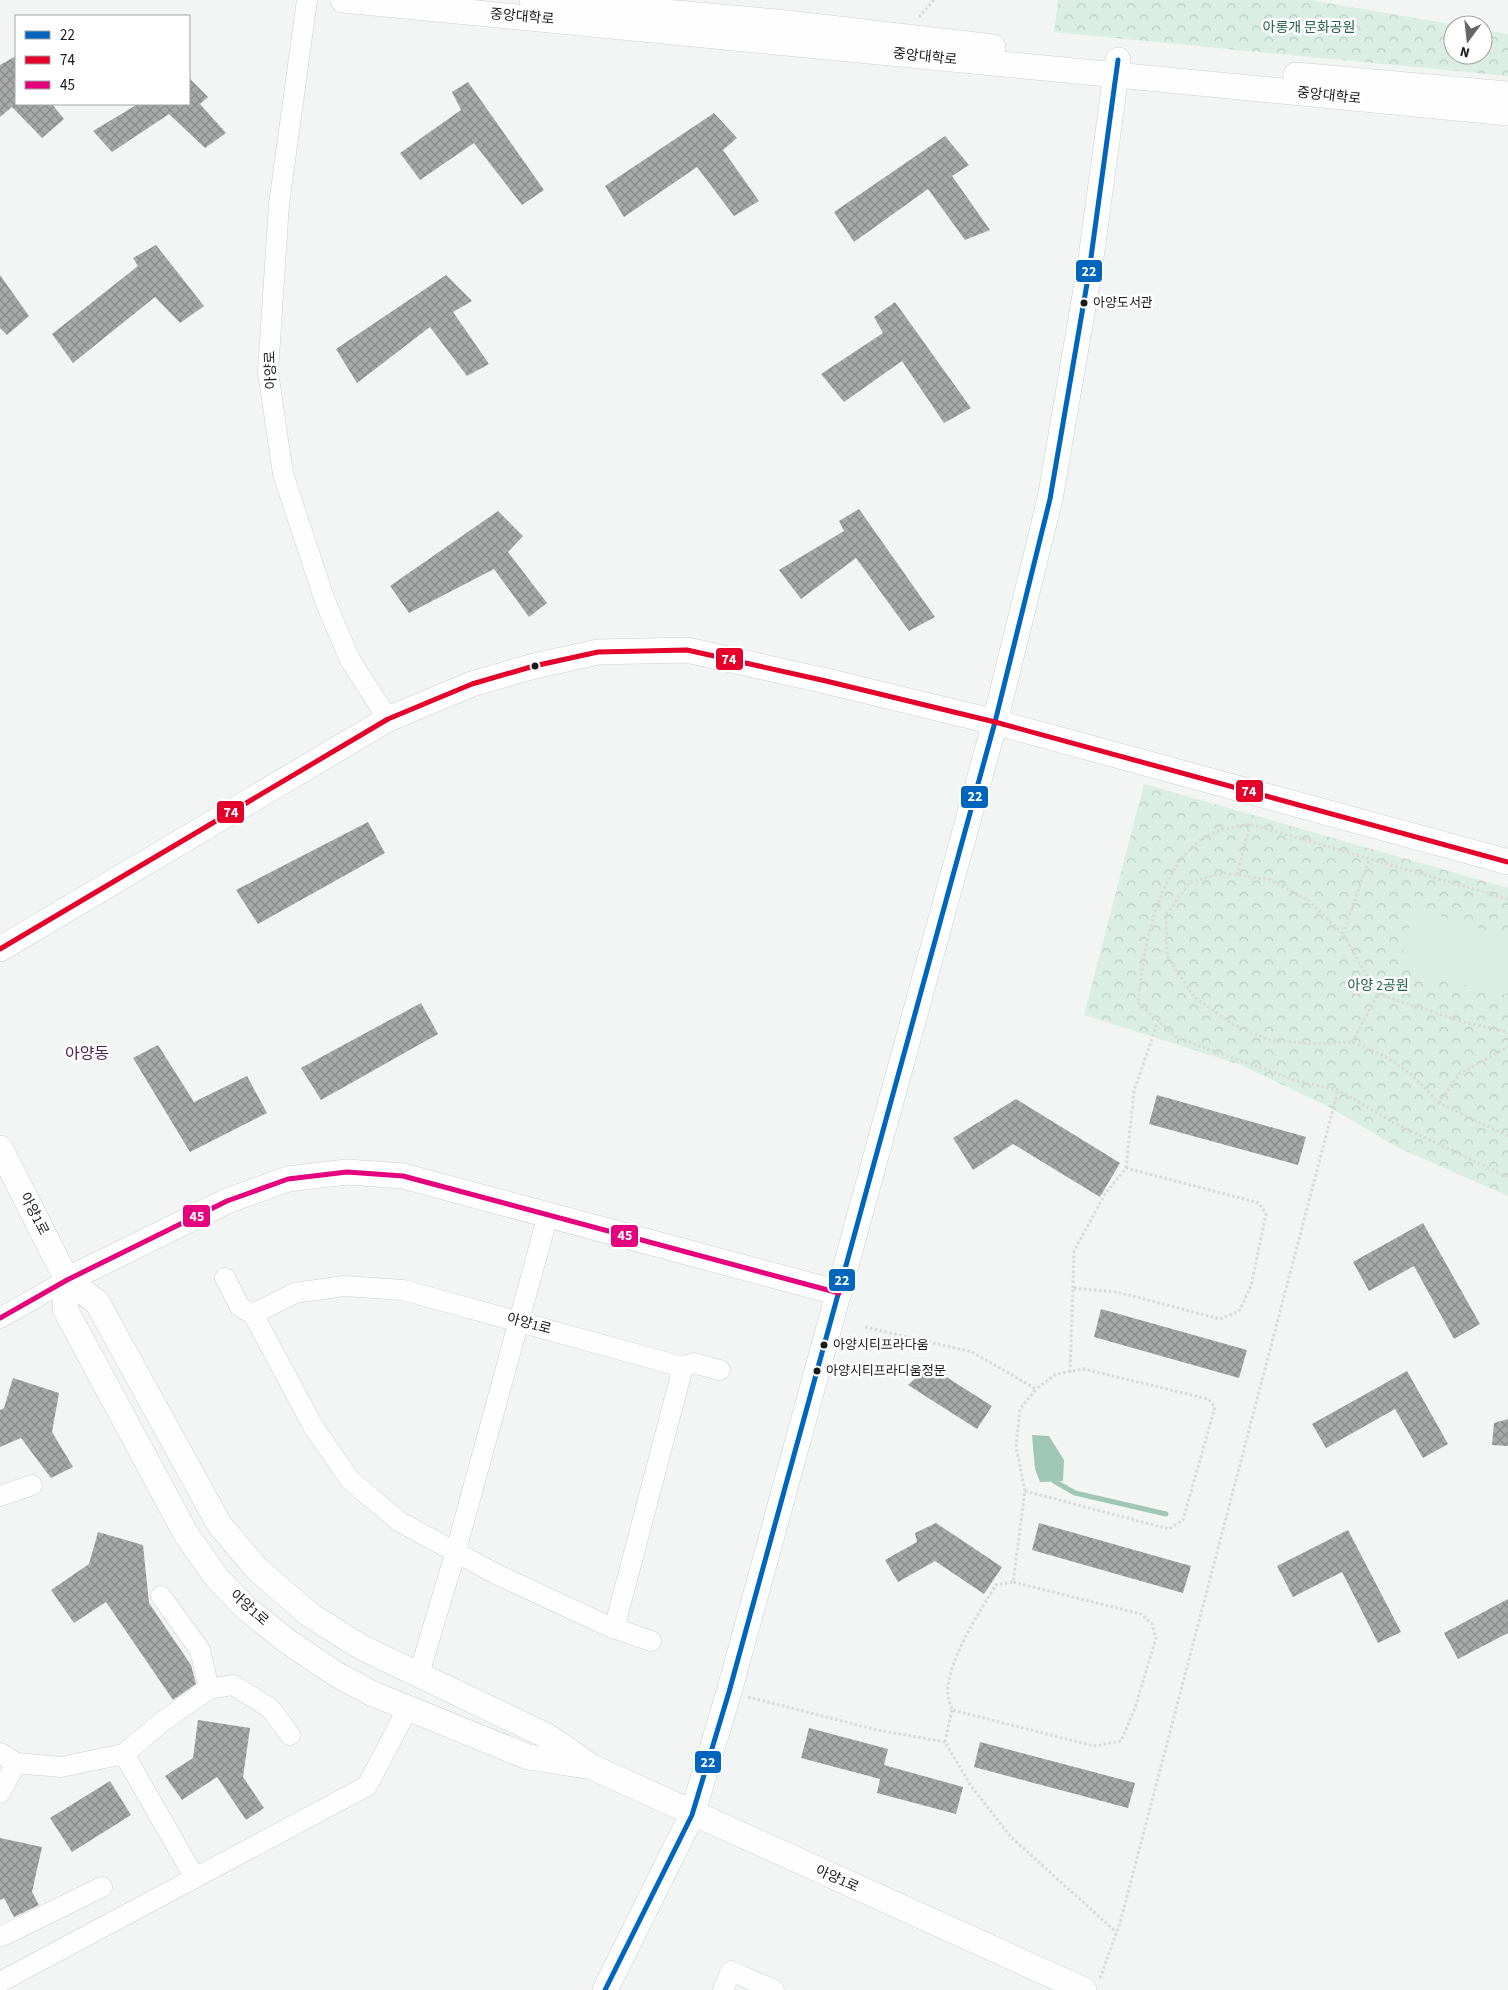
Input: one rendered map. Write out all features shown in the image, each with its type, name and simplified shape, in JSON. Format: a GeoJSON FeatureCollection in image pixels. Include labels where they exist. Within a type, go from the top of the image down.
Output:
{"type":"FeatureCollection","features":[{"type":"Feature","properties":{"kind":"street","name":"아양로"},"geometry":{"type":"LineString","coordinates":[[307,0],[279,204],[268,372],[283,474],[325,602],[350,660],[388,719]]}},
{"type":"Feature","properties":{"kind":"street","name":"중앙대학로"},"geometry":{"type":"LineString","coordinates":[[343,0],[1117,67],[1508,94]]}},
{"type":"Feature","properties":{"kind":"street","name":"중앙대학로"},"geometry":{"type":"LineString","coordinates":[[532,0],[787,23],[1117,67],[1508,114]]}},
{"type":"Feature","properties":{"kind":"street"},"geometry":{"type":"LineString","coordinates":[[605,1990],[692,1814],[729,1692],[995,722],[1050,499],[1090,272],[1117,67]]}},
{"type":"Feature","properties":{"kind":"street"},"geometry":{"type":"LineString","coordinates":[[0,949],[388,719],[472,684],[534,666],[598,652],[687,650],[826,681],[995,722],[1508,862]]}},
{"type":"Feature","properties":{"kind":"street","name":"아양1로"},"geometry":{"type":"LineString","coordinates":[[0,1148],[67,1280],[97,1302],[219,1524],[257,1569],[310,1615],[361,1647],[547,1736],[592,1767],[692,1814],[1084,1990]]}},
{"type":"Feature","properties":{"kind":"street"},"geometry":{"type":"LineString","coordinates":[[0,1318],[67,1280],[227,1201],[288,1179],[347,1172],[403,1176],[839,1293]]}},
{"type":"Feature","properties":{"kind":"street"},"geometry":{"type":"LineString","coordinates":[[419,1674],[455,1554],[548,1215]]}},
{"type":"Feature","properties":{"kind":"street"},"geometry":{"type":"LineString","coordinates":[[225,1278],[240,1307],[253,1314],[314,1426],[350,1480],[400,1522],[455,1554],[614,1629],[651,1641]]}},
{"type":"Feature","properties":{"kind":"street","name":"아양1로"},"geometry":{"type":"LineString","coordinates":[[67,1280],[65,1309],[186,1534],[216,1577],[248,1609],[287,1641],[336,1674],[371,1693],[528,1757],[592,1767]]}},
{"type":"Feature","properties":{"kind":"street","name":"아양1로"},"geometry":{"type":"LineString","coordinates":[[253,1314],[295,1293],[344,1286],[403,1290],[683,1367],[693,1363],[720,1370]]}},
{"type":"Feature","properties":{"kind":"street"},"geometry":{"type":"LineString","coordinates":[[614,1629],[683,1367]]}},
{"type":"Feature","properties":{"kind":"street"},"geometry":{"type":"LineString","coordinates":[[0,1496],[32,1485]]}},
{"type":"Feature","properties":{"kind":"street"},"geometry":{"type":"LineString","coordinates":[[161,1596],[200,1650],[209,1689]]}},
{"type":"Feature","properties":{"kind":"street"},"geometry":{"type":"LineString","coordinates":[[0,1793],[8,1758],[61,1768],[124,1754],[163,1721],[209,1689],[233,1685],[270,1708],[290,1736]]}},
{"type":"Feature","properties":{"kind":"street"},"geometry":{"type":"LineString","coordinates":[[0,1982],[367,1786],[408,1708]]}},
{"type":"Feature","properties":{"kind":"street"},"geometry":{"type":"LineString","coordinates":[[124,1754],[195,1878]]}},
{"type":"Feature","properties":{"kind":"street"},"geometry":{"type":"LineString","coordinates":[[0,1937],[102,1887]]}},
{"type":"Feature","properties":{"kind":"street"},"geometry":{"type":"LineString","coordinates":[[723,1990],[731,1971],[774,1990]]}},
{"type":"Feature","properties":{"kind":"path"},"geometry":{"type":"LineString","coordinates":[[1237,875],[1250,824]]}},
{"type":"Feature","properties":{"kind":"path"},"geometry":{"type":"LineString","coordinates":[[1508,899],[1250,824],[1209,835],[1184,855],[1156,907],[1143,958],[1138,1003],[1177,1038],[1298,1081],[1338,1090],[1394,1123],[1508,1177]]}},
{"type":"Feature","properties":{"kind":"path"},"geometry":{"type":"LineString","coordinates":[[1343,934],[1369,860]]}},
{"type":"Feature","properties":{"kind":"path"},"geometry":{"type":"LineString","coordinates":[[1508,1032],[1463,1022],[1378,994],[1343,934],[1308,900],[1271,880],[1224,873],[1190,882],[1166,915],[1167,956],[1194,996],[1232,1024],[1269,1040],[1313,1044],[1352,1042],[1383,1055],[1411,1074],[1440,1103],[1508,1136]]}},
{"type":"Feature","properties":{"kind":"path"},"geometry":{"type":"LineString","coordinates":[[1352,1042],[1378,994]]}},
{"type":"Feature","properties":{"kind":"path"},"geometry":{"type":"LineString","coordinates":[[1070,1372],[1074,1251],[1105,1194],[1126,1168],[1134,1091],[1158,1021]]}},
{"type":"Feature","properties":{"kind":"path"},"geometry":{"type":"LineString","coordinates":[[1440,1103],[1459,1074],[1508,1047]]}},
{"type":"Feature","properties":{"kind":"path"},"geometry":{"type":"LineString","coordinates":[[1104,1969],[1120,1923],[1338,1090]]}},
{"type":"Feature","properties":{"kind":"path"},"geometry":{"type":"LineString","coordinates":[[1073,1288],[1117,1292],[1220,1319],[1239,1311],[1251,1286],[1266,1214],[1259,1203],[1126,1168]]}},
{"type":"Feature","properties":{"kind":"path"},"geometry":{"type":"LineString","coordinates":[[865,1326],[972,1352],[1036,1389]]}},
{"type":"Feature","properties":{"kind":"path"},"geometry":{"type":"LineString","coordinates":[[1013,1582],[1025,1491],[1016,1447],[1020,1409],[1036,1389],[1056,1374],[1084,1369],[1208,1398],[1215,1407],[1183,1520],[1169,1528],[1025,1491]]}},
{"type":"Feature","properties":{"kind":"path"},"geometry":{"type":"LineString","coordinates":[[952,1710],[1094,1746],[1120,1741],[1135,1708],[1156,1638],[1152,1624],[1142,1614],[1013,1582],[996,1584],[977,1615],[955,1659],[947,1694],[952,1710],[945,1742],[971,1786],[1011,1837],[1116,1932]]}},
{"type":"Feature","properties":{"kind":"path"},"geometry":{"type":"LineString","coordinates":[[729,1692],[877,1730],[945,1742]]}},
{"type":"Feature","properties":{"kind":"green space","name":"아롱개 문화공원"},"geometry":{"type":"Polygon","coordinates":[[[1058,0],[1310,0],[1443,23],[1443,65],[1493,65],[1493,32],[1508,34],[1508,76],[1054,32],[1058,0]]]}},
{"type":"Feature","properties":{"kind":"green space","name":"아양 2공원"},"geometry":{"type":"Polygon","coordinates":[[[1144,784],[1508,888],[1508,1196],[1399,1148],[1327,1106],[1241,1065],[1084,1015],[1144,784]]]}},
{"type":"Feature","properties":{"kind":"green space"},"geometry":{"type":"Polygon","coordinates":[[[1414,908],[1508,937],[1508,987],[1506,995],[1399,968],[1414,908]]]}},
{"type":"Feature","properties":{"kind":"shaded area"},"geometry":{"type":"Polygon","coordinates":[[[1032,1435],[1049,1436],[1064,1460],[1063,1481],[1040,1482],[1035,1469],[1032,1435]]]}},
{"type":"Feature","properties":{"kind":"building"},"geometry":{"type":"Polygon","coordinates":[[[15,57],[15,105],[53,105],[64,119],[42,138],[12,107],[0,117],[0,65],[15,57]]]}},
{"type":"Feature","properties":{"kind":"building"},"geometry":{"type":"Polygon","coordinates":[[[190,79],[208,97],[200,104],[226,133],[205,148],[169,114],[112,152],[93,131],[136,105],[190,105],[190,79]]]}},
{"type":"Feature","properties":{"kind":"building"},"geometry":{"type":"Polygon","coordinates":[[[468,82],[544,190],[522,205],[474,143],[420,180],[400,153],[461,110],[452,92],[468,82]]]}},
{"type":"Feature","properties":{"kind":"building"},"geometry":{"type":"Polygon","coordinates":[[[714,113],[737,138],[723,150],[759,201],[734,216],[697,167],[624,217],[605,186],[714,113]]]}},
{"type":"Feature","properties":{"kind":"building"},"geometry":{"type":"Polygon","coordinates":[[[945,136],[969,165],[952,176],[990,230],[965,240],[928,189],[854,242],[834,212],[945,136]]]}},
{"type":"Feature","properties":{"kind":"building"},"geometry":{"type":"Polygon","coordinates":[[[156,245],[204,306],[180,323],[155,297],[73,363],[52,334],[138,266],[133,258],[156,245]]]}},
{"type":"Feature","properties":{"kind":"building"},"geometry":{"type":"Polygon","coordinates":[[[0,275],[29,316],[7,335],[0,328],[0,275]]]}},
{"type":"Feature","properties":{"kind":"building"},"geometry":{"type":"Polygon","coordinates":[[[446,275],[472,301],[453,312],[489,364],[467,376],[430,327],[357,383],[336,349],[446,275]]]}},
{"type":"Feature","properties":{"kind":"building"},"geometry":{"type":"Polygon","coordinates":[[[895,302],[971,408],[944,423],[902,361],[844,402],[821,374],[883,333],[874,317],[895,302]]]}},
{"type":"Feature","properties":{"kind":"building"},"geometry":{"type":"Polygon","coordinates":[[[859,509],[935,617],[909,631],[856,558],[801,599],[779,570],[844,531],[839,521],[859,509]]]}},
{"type":"Feature","properties":{"kind":"building"},"geometry":{"type":"Polygon","coordinates":[[[498,511],[523,536],[508,552],[547,603],[529,617],[494,569],[409,613],[390,586],[498,511]]]}},
{"type":"Feature","properties":{"kind":"building"},"geometry":{"type":"Polygon","coordinates":[[[368,822],[385,853],[258,924],[236,890],[368,822]]]}},
{"type":"Feature","properties":{"kind":"building"},"geometry":{"type":"Polygon","coordinates":[[[421,1003],[438,1034],[321,1100],[301,1068],[421,1003]]]}},
{"type":"Feature","properties":{"kind":"building"},"geometry":{"type":"Polygon","coordinates":[[[158,1045],[194,1102],[247,1076],[267,1113],[190,1152],[133,1058],[158,1045]]]}},
{"type":"Feature","properties":{"kind":"building"},"geometry":{"type":"Polygon","coordinates":[[[1157,1095],[1306,1137],[1298,1165],[1149,1124],[1157,1095]]]}},
{"type":"Feature","properties":{"kind":"building"},"geometry":{"type":"Polygon","coordinates":[[[1016,1099],[1120,1163],[1100,1197],[1013,1144],[973,1170],[953,1138],[1016,1099]]]}},
{"type":"Feature","properties":{"kind":"building"},"geometry":{"type":"Polygon","coordinates":[[[1423,1223],[1480,1324],[1454,1339],[1414,1266],[1369,1291],[1353,1262],[1423,1223]]]}},
{"type":"Feature","properties":{"kind":"building"},"geometry":{"type":"Polygon","coordinates":[[[1101,1309],[1247,1350],[1239,1378],[1094,1337],[1101,1309]]]}},
{"type":"Feature","properties":{"kind":"building"},"geometry":{"type":"Polygon","coordinates":[[[929,1366],[992,1406],[977,1429],[908,1385],[929,1366]]]}},
{"type":"Feature","properties":{"kind":"building"},"geometry":{"type":"Polygon","coordinates":[[[1407,1371],[1448,1444],[1423,1458],[1395,1409],[1326,1448],[1312,1424],[1407,1371]]]}},
{"type":"Feature","properties":{"kind":"building"},"geometry":{"type":"Polygon","coordinates":[[[13,1378],[59,1393],[52,1432],[73,1467],[51,1478],[21,1438],[0,1447],[0,1410],[4,1408],[13,1378]]]}},
{"type":"Feature","properties":{"kind":"building"},"geometry":{"type":"Polygon","coordinates":[[[1508,1419],[1508,1446],[1492,1445],[1494,1423],[1508,1419]]]}},
{"type":"Feature","properties":{"kind":"building"},"geometry":{"type":"Polygon","coordinates":[[[936,1523],[1002,1567],[984,1594],[935,1561],[898,1582],[885,1560],[917,1542],[915,1533],[936,1523]]]}},
{"type":"Feature","properties":{"kind":"building"},"geometry":{"type":"Polygon","coordinates":[[[1039,1523],[1191,1566],[1183,1593],[1032,1550],[1039,1523]]]}},
{"type":"Feature","properties":{"kind":"building"},"geometry":{"type":"Polygon","coordinates":[[[1348,1530],[1401,1632],[1378,1643],[1342,1572],[1293,1597],[1277,1566],[1348,1530]]]}},
{"type":"Feature","properties":{"kind":"building"},"geometry":{"type":"Polygon","coordinates":[[[98,1532],[143,1545],[149,1603],[191,1665],[196,1684],[173,1700],[106,1602],[74,1623],[51,1590],[89,1564],[98,1532]]]}},
{"type":"Feature","properties":{"kind":"building"},"geometry":{"type":"Polygon","coordinates":[[[1508,1599],[1508,1633],[1458,1659],[1444,1633],[1508,1599]]]}},
{"type":"Feature","properties":{"kind":"building"},"geometry":{"type":"Polygon","coordinates":[[[198,1720],[250,1728],[243,1777],[264,1808],[246,1820],[217,1777],[182,1800],[165,1776],[193,1758],[198,1720]]]}},
{"type":"Feature","properties":{"kind":"building"},"geometry":{"type":"Polygon","coordinates":[[[809,1728],[888,1749],[884,1765],[963,1787],[956,1814],[877,1793],[880,1779],[801,1758],[809,1728]]]}},
{"type":"Feature","properties":{"kind":"building"},"geometry":{"type":"Polygon","coordinates":[[[980,1742],[1135,1783],[1128,1808],[974,1767],[980,1742]]]}},
{"type":"Feature","properties":{"kind":"building"},"geometry":{"type":"Polygon","coordinates":[[[110,1781],[131,1815],[72,1852],[50,1818],[110,1781]]]}},
{"type":"Feature","properties":{"kind":"building"},"geometry":{"type":"Polygon","coordinates":[[[0,1838],[42,1847],[32,1892],[39,1905],[14,1917],[4,1898],[0,1900],[0,1838]]]}},
{"type":"Feature","properties":{"kind":"waterway"},"geometry":{"type":"LineString","coordinates":[[1054,1481],[1075,1493],[1166,1514]]}},
{"type":"Feature","properties":{"kind":"transit line","name":"22"},"geometry":{"type":"LineString","coordinates":[[605,1990],[692,1815],[729,1692],[995,722],[1050,499],[1089,272],[1118,60]]}},
{"type":"Feature","properties":{"kind":"transit line","name":"74"},"geometry":{"type":"LineString","coordinates":[[0,949],[388,719],[472,684],[534,666],[598,652],[687,650],[826,681],[995,722],[1508,862]]}},
{"type":"Feature","properties":{"kind":"transit line","name":"45"},"geometry":{"type":"LineString","coordinates":[[0,1318],[67,1280],[227,1201],[288,1179],[347,1172],[403,1176],[839,1293]]}},
{"type":"Feature","properties":{"kind":"place","name":"아양도서관"},"geometry":{"type":"Point","coordinates":[1084,303]}},
{"type":"Feature","properties":{"kind":"place","name":"아양시티프라다움"},"geometry":{"type":"Point","coordinates":[824,1345]}},
{"type":"Feature","properties":{"kind":"place","name":"아양시티프라디움정문"},"geometry":{"type":"Point","coordinates":[817,1371]}},
{"type":"Feature","properties":{"kind":"district","name":"아양동"},"geometry":{"type":"Point","coordinates":[87,1054]}}]}
